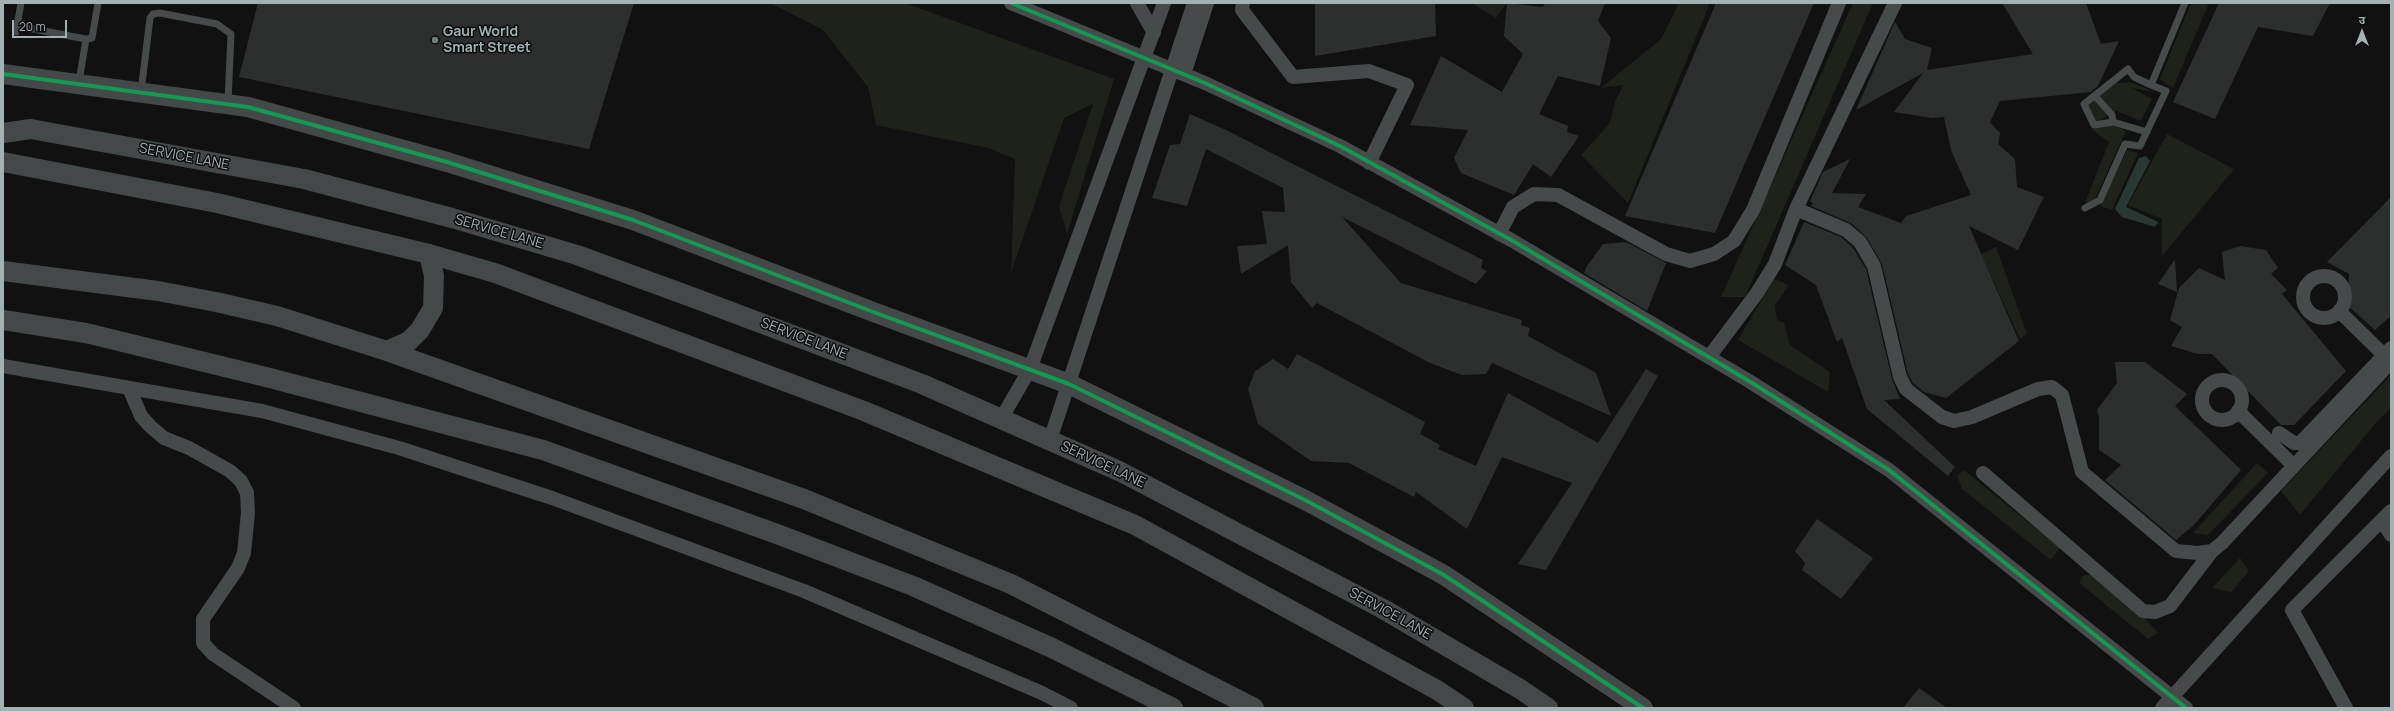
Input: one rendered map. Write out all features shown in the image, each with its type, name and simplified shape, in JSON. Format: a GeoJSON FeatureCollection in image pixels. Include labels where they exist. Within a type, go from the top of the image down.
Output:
{"type":"FeatureCollection","features":[{"type":"Feature","properties":{"kind":"street"},"geometry":{"type":"LineString","coordinates":[[1011,3],[1178,72],[1340,146],[1499,234],[1709,357],[1889,470],[2186,708]]}},
{"type":"Feature","properties":{"kind":"street"},"geometry":{"type":"LineString","coordinates":[[1137,3],[1154,33]]}},
{"type":"Feature","properties":{"kind":"street"},"geometry":{"type":"LineString","coordinates":[[1001,419],[1030,369],[1164,3]]}},
{"type":"Feature","properties":{"kind":"street"},"geometry":{"type":"LineString","coordinates":[[1178,72],[1194,3]]}},
{"type":"Feature","properties":{"kind":"street"},"geometry":{"type":"LineString","coordinates":[[1050,440],[1178,72],[1207,3]]}},
{"type":"Feature","properties":{"kind":"street"},"geometry":{"type":"LineString","coordinates":[[1243,3],[1242,10],[1293,77],[1369,71],[1407,85],[1369,163]]}},
{"type":"Feature","properties":{"kind":"street"},"geometry":{"type":"LineString","coordinates":[[1499,234],[1513,207],[1534,194],[1558,195],[1666,254],[1690,261],[1714,254],[1734,241],[1753,210],[1839,3]]}},
{"type":"Feature","properties":{"kind":"street"},"geometry":{"type":"LineString","coordinates":[[1709,357],[1757,293],[1775,264],[1796,209],[1895,3]]}},
{"type":"Feature","properties":{"kind":"street"},"geometry":{"type":"LineString","coordinates":[[3,74],[228,105],[292,118],[432,158],[633,220],[876,313],[1069,384],[1307,501],[1444,575],[1644,708]]}},
{"type":"Feature","properties":{"kind":"street","name":"SERVICE LANE"},"geometry":{"type":"LineString","coordinates":[[3,133],[32,129],[304,179],[452,218],[577,255],[705,302],[922,384],[1119,471],[1383,608],[1520,689],[1548,708]]}},
{"type":"Feature","properties":{"kind":"street"},"geometry":{"type":"LineString","coordinates":[[3,162],[217,203],[429,254],[495,273],[856,408],[1135,525],[1438,690],[1464,708]]}},
{"type":"Feature","properties":{"kind":"street"},"geometry":{"type":"LineString","coordinates":[[1796,209],[1846,230],[1860,242],[1874,266],[1900,377],[1906,389],[1942,417],[1954,421],[1972,417],[2038,389],[2052,387],[2062,395],[2082,472],[2176,551],[2198,553],[2212,551]]}},
{"type":"Feature","properties":{"kind":"street"},"geometry":{"type":"LineString","coordinates":[[387,350],[408,341],[420,330],[433,308],[434,276],[429,254]]}},
{"type":"Feature","properties":{"kind":"street"},"geometry":{"type":"LineString","coordinates":[[3,271],[158,291],[216,302],[277,316],[387,350],[804,499],[1011,584],[1254,708]]}},
{"type":"Feature","properties":{"kind":"street"},"geometry":{"type":"LineString","coordinates":[[2339,311],[2389,356]]}},
{"type":"Feature","properties":{"kind":"street"},"geometry":{"type":"LineString","coordinates":[[3,320],[86,333],[270,378],[543,450],[770,531],[913,586],[1050,647],[1173,708]]}},
{"type":"Feature","properties":{"kind":"street"},"geometry":{"type":"LineString","coordinates":[[1983,473],[2143,611],[2155,612],[2170,606],[2212,551],[2222,543],[2294,466],[2389,356]]}},
{"type":"Feature","properties":{"kind":"street"},"geometry":{"type":"LineString","coordinates":[[2279,433],[2294,443],[2300,443],[2389,356]]}},
{"type":"Feature","properties":{"kind":"street"},"geometry":{"type":"LineString","coordinates":[[3,366],[269,413],[399,448],[552,498],[804,591],[1042,693],[1071,708]]}},
{"type":"Feature","properties":{"kind":"street"},"geometry":{"type":"LineString","coordinates":[[129,388],[141,416],[150,427],[164,438],[189,448],[230,472],[241,482],[246,493],[248,513],[244,553],[238,568],[203,619],[203,643],[213,654],[294,708]]}},
{"type":"Feature","properties":{"kind":"street"},"geometry":{"type":"LineString","coordinates":[[2238,411],[2294,466]]}},
{"type":"Feature","properties":{"kind":"street"},"geometry":{"type":"LineString","coordinates":[[2162,708],[2391,456]]}},
{"type":"Feature","properties":{"kind":"street"},"geometry":{"type":"LineString","coordinates":[[2386,516],[2391,535]]}},
{"type":"Feature","properties":{"kind":"street"},"geometry":{"type":"LineString","coordinates":[[2346,708],[2292,610],[2386,516]]}},
{"type":"Feature","properties":{"kind":"lane"},"geometry":{"type":"LineString","coordinates":[[21,3],[16,29],[86,39],[92,38],[94,35],[98,3]]}},
{"type":"Feature","properties":{"kind":"lane"},"geometry":{"type":"LineString","coordinates":[[2151,85],[2185,3]]}},
{"type":"Feature","properties":{"kind":"lane"},"geometry":{"type":"LineString","coordinates":[[141,92],[150,18],[153,14],[160,13],[217,24],[231,34],[228,105]]}},
{"type":"Feature","properties":{"kind":"lane"},"geometry":{"type":"LineString","coordinates":[[79,84],[86,39]]}},
{"type":"Feature","properties":{"kind":"lane"},"geometry":{"type":"LineString","coordinates":[[2085,208],[2100,200],[2125,144],[2140,146],[2147,132],[2166,91],[2134,77],[2128,68],[2084,104],[2094,125],[2113,122],[2147,132]]}},
{"type":"Feature","properties":{"kind":"lane"},"geometry":{"type":"LineString","coordinates":[[2095,96],[2112,115],[2113,122]]}},
{"type":"Feature","properties":{"kind":"shaded area"},"geometry":{"type":"Polygon","coordinates":[[[770,3],[905,3],[1114,79],[1067,234],[1059,206],[1093,104],[1064,118],[1011,273],[1015,159],[988,148],[876,125],[868,87],[823,30],[770,3]]]}},
{"type":"Feature","properties":{"kind":"shaded area"},"geometry":{"type":"Polygon","coordinates":[[[1472,3],[1507,3],[1496,18],[1472,3]]]}},
{"type":"Feature","properties":{"kind":"shaded area"},"geometry":{"type":"Polygon","coordinates":[[[1679,3],[1710,3],[1628,203],[1581,155],[1610,123],[1615,102],[1623,85],[1601,88],[1661,39],[1679,3]]]}},
{"type":"Feature","properties":{"kind":"shaded area"},"geometry":{"type":"Polygon","coordinates":[[[1853,3],[1873,3],[1745,297],[1721,297],[1853,3]]]}},
{"type":"Feature","properties":{"kind":"shaded area"},"geometry":{"type":"Polygon","coordinates":[[[2191,3],[2209,3],[2173,88],[2160,79],[2191,3]]]}},
{"type":"Feature","properties":{"kind":"shaded area"},"geometry":{"type":"Polygon","coordinates":[[[2130,82],[2154,92],[2132,88],[2152,99],[2141,121],[2117,111],[2120,105],[2114,114],[2098,96],[2115,83],[2130,82]]]}},
{"type":"Feature","properties":{"kind":"shaded area"},"geometry":{"type":"Polygon","coordinates":[[[2095,100],[2110,115],[2094,123],[2088,104],[2095,100]]]}},
{"type":"Feature","properties":{"kind":"shaded area"},"geometry":{"type":"Polygon","coordinates":[[[2110,124],[2126,131],[2094,201],[2085,203],[2109,142],[2091,129],[2110,124]]]}},
{"type":"Feature","properties":{"kind":"shaded area"},"geometry":{"type":"Polygon","coordinates":[[[2167,134],[2234,169],[2162,256],[2162,219],[2128,205],[2167,134]]]}},
{"type":"Feature","properties":{"kind":"shaded area"},"geometry":{"type":"Polygon","coordinates":[[[2127,150],[2138,153],[2112,210],[2100,206],[2127,150]]]}},
{"type":"Feature","properties":{"kind":"shaded area"},"geometry":{"type":"Polygon","coordinates":[[[2146,156],[2150,161],[2126,207],[2158,222],[2155,227],[2122,217],[2115,209],[2139,158],[2146,156]]]}},
{"type":"Feature","properties":{"kind":"shaded area"},"geometry":{"type":"Polygon","coordinates":[[[1996,247],[2027,334],[2020,339],[1981,254],[1996,247]]]}},
{"type":"Feature","properties":{"kind":"shaded area"},"geometry":{"type":"Polygon","coordinates":[[[1774,279],[1789,285],[1775,305],[1777,320],[1784,323],[1790,345],[1830,372],[1828,392],[1738,340],[1774,279]]]}},
{"type":"Feature","properties":{"kind":"shaded area"},"geometry":{"type":"Polygon","coordinates":[[[2391,375],[2391,408],[2374,425],[2300,515],[2281,491],[2391,375]]]}},
{"type":"Feature","properties":{"kind":"shaded area"},"geometry":{"type":"Polygon","coordinates":[[[2257,463],[2268,473],[2208,535],[2193,533],[2257,463]]]}},
{"type":"Feature","properties":{"kind":"shaded area"},"geometry":{"type":"Polygon","coordinates":[[[1964,470],[2060,548],[2051,560],[1962,489],[1957,475],[1964,470]]]}},
{"type":"Feature","properties":{"kind":"shaded area"},"geometry":{"type":"Polygon","coordinates":[[[2240,558],[2249,571],[2231,592],[2212,588],[2240,558]]]}},
{"type":"Feature","properties":{"kind":"shaded area"},"geometry":{"type":"Polygon","coordinates":[[[2084,575],[2094,575],[2143,616],[2158,633],[2148,639],[2079,583],[2084,575]]]}},
{"type":"Feature","properties":{"kind":"building","name":"Gaur World Smart Street"},"geometry":{"type":"Polygon","coordinates":[[[258,3],[634,3],[589,149],[239,77],[258,3]]]}},
{"type":"Feature","properties":{"kind":"building"},"geometry":{"type":"Polygon","coordinates":[[[1315,3],[1435,3],[1436,36],[1315,56],[1315,3]]]}},
{"type":"Feature","properties":{"kind":"building"},"geometry":{"type":"Polygon","coordinates":[[[1507,3],[1543,7],[1545,3],[1605,3],[1598,21],[1611,38],[1600,86],[1558,76],[1539,114],[1568,126],[1567,132],[1579,136],[1551,177],[1533,164],[1514,195],[1461,173],[1454,158],[1468,130],[1410,125],[1441,56],[1502,92],[1523,54],[1504,36],[1507,3]]]}},
{"type":"Feature","properties":{"kind":"building"},"geometry":{"type":"Polygon","coordinates":[[[1716,3],[1814,3],[1715,233],[1625,216],[1716,3]]]}},
{"type":"Feature","properties":{"kind":"building"},"geometry":{"type":"Polygon","coordinates":[[[2002,3],[2086,3],[2101,44],[2119,41],[2098,86],[2091,92],[2000,101],[1990,122],[2000,133],[1998,144],[2015,159],[2017,187],[2044,197],[2018,250],[1969,226],[2019,341],[1946,398],[1924,392],[1913,383],[1908,374],[1882,264],[1867,238],[1851,223],[1811,206],[1813,203],[1810,201],[1823,172],[1850,159],[1832,193],[1866,194],[1858,207],[1901,223],[1906,216],[1971,195],[1951,150],[1944,117],[1932,118],[1894,112],[1923,73],[1856,110],[1895,22],[1905,39],[1932,48],[1927,70],[2033,54],[2002,3]]]}},
{"type":"Feature","properties":{"kind":"building"},"geometry":{"type":"Polygon","coordinates":[[[2219,3],[2330,3],[2313,36],[2258,27],[2215,119],[2173,102],[2219,3]]]}},
{"type":"Feature","properties":{"kind":"building"},"geometry":{"type":"Polygon","coordinates":[[[1190,114],[1226,130],[1483,260],[1481,268],[1487,271],[1476,284],[1342,217],[1401,283],[1522,320],[1521,325],[1530,328],[1528,336],[1596,373],[1611,416],[1492,363],[1486,374],[1462,375],[1430,363],[1317,303],[1312,308],[1291,282],[1288,245],[1241,274],[1237,246],[1267,244],[1262,211],[1285,212],[1283,188],[1206,149],[1187,206],[1152,198],[1170,145],[1180,144],[1190,114]]]}},
{"type":"Feature","properties":{"kind":"building"},"geometry":{"type":"Polygon","coordinates":[[[2391,197],[2391,316],[2375,330],[2348,306],[2349,274],[2327,262],[2391,197]]]}},
{"type":"Feature","properties":{"kind":"building"},"geometry":{"type":"Polygon","coordinates":[[[1804,222],[1841,237],[1853,248],[1866,269],[1892,379],[1900,399],[1884,400],[1955,467],[1948,476],[1867,409],[1842,338],[1837,342],[1816,285],[1785,265],[1804,222]]]}},
{"type":"Feature","properties":{"kind":"building"},"geometry":{"type":"Polygon","coordinates":[[[1626,242],[1666,263],[1647,311],[1584,273],[1587,266],[1603,244],[1626,242]]]}},
{"type":"Feature","properties":{"kind":"building"},"geometry":{"type":"Polygon","coordinates":[[[2240,246],[2266,250],[2278,268],[2271,274],[2287,290],[2282,294],[2346,371],[2294,425],[2281,425],[2212,354],[2198,354],[2171,346],[2182,327],[2170,320],[2179,288],[2199,268],[2225,280],[2222,252],[2240,246]]]}},
{"type":"Feature","properties":{"kind":"building"},"geometry":{"type":"Polygon","coordinates":[[[2175,259],[2177,292],[2158,284],[2175,259]]]}},
{"type":"Feature","properties":{"kind":"building"},"geometry":{"type":"Polygon","coordinates":[[[1297,354],[1425,422],[1420,434],[1440,445],[1438,449],[1476,466],[1508,393],[1598,443],[1646,369],[1658,376],[1546,570],[1518,564],[1572,483],[1502,457],[1467,529],[1416,492],[1414,497],[1349,463],[1311,461],[1258,424],[1248,389],[1255,371],[1273,359],[1288,369],[1297,354]]]}},
{"type":"Feature","properties":{"kind":"building"},"geometry":{"type":"Polygon","coordinates":[[[2115,362],[2145,362],[2187,394],[2175,406],[2241,470],[2194,525],[2176,540],[2105,480],[2121,465],[2099,450],[2099,417],[2097,410],[2117,383],[2115,362]]]}},
{"type":"Feature","properties":{"kind":"building"},"geometry":{"type":"Polygon","coordinates":[[[1817,519],[1873,558],[1841,599],[1802,570],[1805,563],[1795,551],[1817,519]]]}},
{"type":"Feature","properties":{"kind":"building"},"geometry":{"type":"Polygon","coordinates":[[[1919,688],[1947,708],[1903,708],[1919,688]]]}},
{"type":"Feature","properties":{"kind":"cycle path"},"geometry":{"type":"LineString","coordinates":[[1011,3],[1205,83],[1340,146],[1513,241],[1749,381],[1889,470],[2186,708]]}},
{"type":"Feature","properties":{"kind":"cycle path"},"geometry":{"type":"LineString","coordinates":[[3,74],[248,107],[447,162],[633,220],[876,313],[1069,384],[1307,501],[1444,575],[1643,708]]}},
{"type":"Feature","properties":{"kind":"place","name":"Gaur World Smart Street"},"geometry":{"type":"Point","coordinates":[435,40]}}]}
